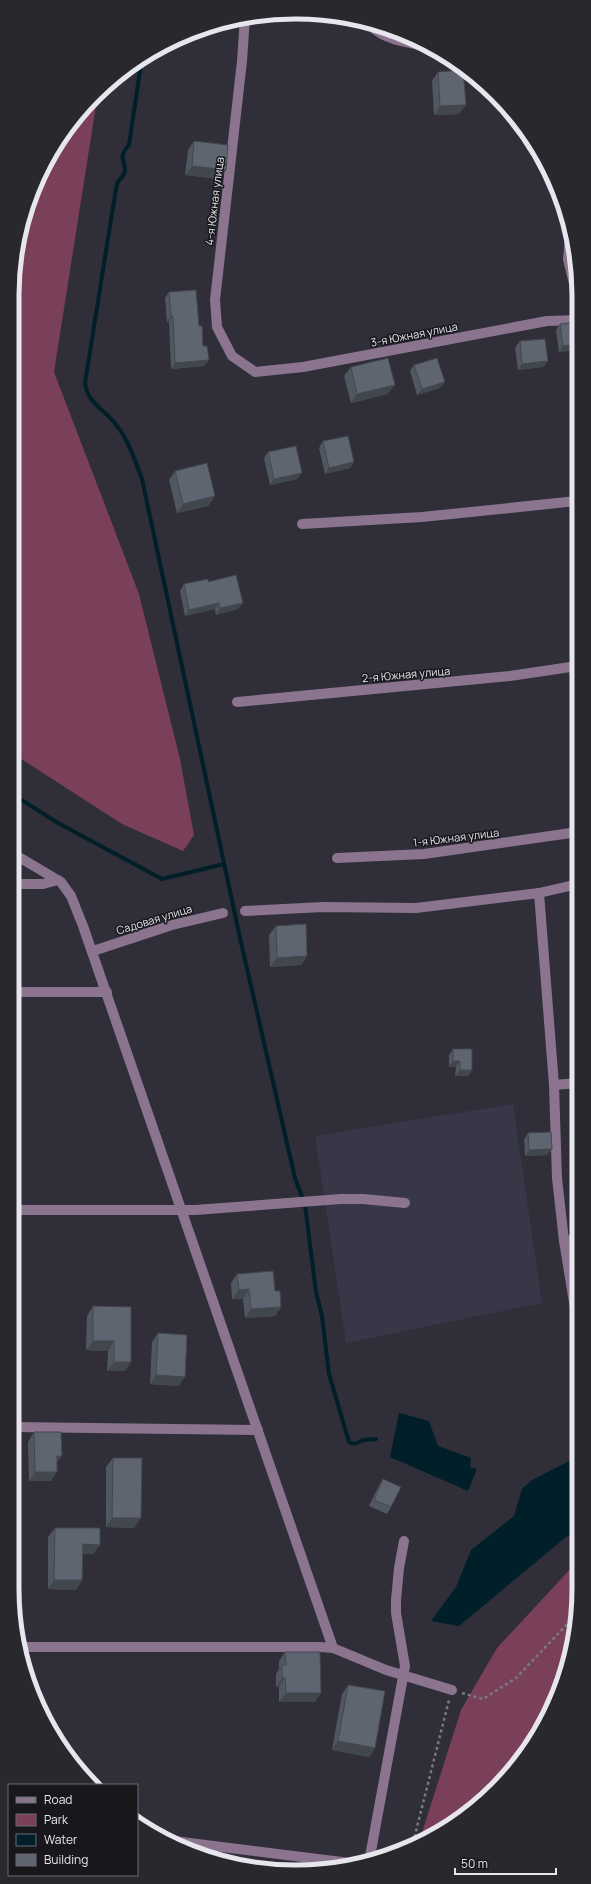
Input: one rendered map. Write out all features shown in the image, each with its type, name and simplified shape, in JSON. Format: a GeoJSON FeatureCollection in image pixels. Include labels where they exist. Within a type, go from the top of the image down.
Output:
{"type":"FeatureCollection","features":[{"type":"Feature","properties":{"kind":"street","name":"4-я Южная улица"},"geometry":{"type":"LineString","coordinates":[[245,24],[242,61],[215,300],[217,327],[232,356],[255,372]]}},
{"type":"Feature","properties":{"kind":"street"},"geometry":{"type":"LineString","coordinates":[[380,32],[405,42]]}},
{"type":"Feature","properties":{"kind":"street"},"geometry":{"type":"LineString","coordinates":[[569,252],[568,260],[571,271]]}},
{"type":"Feature","properties":{"kind":"street","name":"3-я Южная улица"},"geometry":{"type":"LineString","coordinates":[[255,372],[303,367],[547,321],[572,320]]}},
{"type":"Feature","properties":{"kind":"street"},"geometry":{"type":"LineString","coordinates":[[302,524],[422,517],[572,501]]}},
{"type":"Feature","properties":{"kind":"street","name":"2-я Южная улица"},"geometry":{"type":"LineString","coordinates":[[237,702],[510,676],[572,667]]}},
{"type":"Feature","properties":{"kind":"street","name":"1-я Южная улица"},"geometry":{"type":"LineString","coordinates":[[337,858],[424,854],[572,833]]}},
{"type":"Feature","properties":{"kind":"street"},"geometry":{"type":"LineString","coordinates":[[19,857],[58,880],[66,888],[71,896],[93,951],[333,1648]]}},
{"type":"Feature","properties":{"kind":"street"},"geometry":{"type":"LineString","coordinates":[[19,884],[43,884],[58,880]]}},
{"type":"Feature","properties":{"kind":"street"},"geometry":{"type":"LineString","coordinates":[[245,911],[323,907],[416,908],[539,893],[572,885]]}},
{"type":"Feature","properties":{"kind":"street"},"geometry":{"type":"LineString","coordinates":[[539,893],[554,1085],[557,1178],[572,1294]]}},
{"type":"Feature","properties":{"kind":"street","name":"Садовая улица"},"geometry":{"type":"LineString","coordinates":[[93,951],[172,924],[223,913]]}},
{"type":"Feature","properties":{"kind":"street"},"geometry":{"type":"LineString","coordinates":[[19,992],[107,992]]}},
{"type":"Feature","properties":{"kind":"street"},"geometry":{"type":"LineString","coordinates":[[554,1085],[572,1084]]}},
{"type":"Feature","properties":{"kind":"street"},"geometry":{"type":"LineString","coordinates":[[19,1210],[182,1210],[342,1199],[370,1199],[405,1204]]}},
{"type":"Feature","properties":{"kind":"street"},"geometry":{"type":"LineString","coordinates":[[564,1241],[572,1240]]}},
{"type":"Feature","properties":{"kind":"street"},"geometry":{"type":"LineString","coordinates":[[19,1427],[258,1430]]}},
{"type":"Feature","properties":{"kind":"street"},"geometry":{"type":"LineString","coordinates":[[370,1855],[405,1658],[396,1613],[399,1568],[404,1541]]}},
{"type":"Feature","properties":{"kind":"street"},"geometry":{"type":"LineString","coordinates":[[25,1646],[333,1648],[366,1662],[452,1690]]}},
{"type":"Feature","properties":{"kind":"street"},"geometry":{"type":"LineString","coordinates":[[187,1843],[339,1862]]}},
{"type":"Feature","properties":{"kind":"path"},"geometry":{"type":"LineString","coordinates":[[413,1838],[452,1690],[483,1699],[516,1678],[570,1622]]}},
{"type":"Feature","properties":{"kind":"shaded area"},"geometry":{"type":"Polygon","coordinates":[[[513,1104],[542,1303],[346,1343],[315,1136],[513,1104]]]}},
{"type":"Feature","properties":{"kind":"green space"},"geometry":{"type":"Polygon","coordinates":[[[96,104],[54,372],[139,594],[180,759],[194,835],[183,851],[122,824],[19,758],[19,296],[21,259],[28,224],[40,190],[48,173],[56,157],[76,127],[96,104]]]}},
{"type":"Feature","properties":{"kind":"green space"},"geometry":{"type":"Polygon","coordinates":[[[572,1567],[570,1625],[563,1660],[551,1694],[535,1727],[515,1757],[491,1784],[464,1808],[434,1828],[422,1834],[461,1710],[497,1648],[572,1567]]]}},
{"type":"Feature","properties":{"kind":"water"},"geometry":{"type":"Polygon","coordinates":[[[399,1413],[429,1421],[438,1446],[471,1458],[470,1467],[477,1469],[468,1491],[390,1457],[399,1413]]]}},
{"type":"Feature","properties":{"kind":"water"},"geometry":{"type":"Polygon","coordinates":[[[572,1460],[572,1533],[459,1626],[431,1621],[456,1587],[471,1550],[514,1516],[522,1489],[532,1480],[572,1460]]]}},
{"type":"Feature","properties":{"kind":"building"},"geometry":{"type":"Polygon","coordinates":[[[456,71],[463,76],[466,105],[440,106],[438,72],[456,71]]]}},
{"type":"Feature","properties":{"kind":"building"},"geometry":{"type":"Polygon","coordinates":[[[194,141],[228,145],[226,170],[192,166],[194,141]]]}},
{"type":"Feature","properties":{"kind":"building"},"geometry":{"type":"Polygon","coordinates":[[[196,290],[199,326],[202,326],[203,346],[207,346],[209,360],[175,363],[173,316],[171,316],[169,292],[196,290]]]}},
{"type":"Feature","properties":{"kind":"building"},"geometry":{"type":"Polygon","coordinates":[[[572,323],[572,345],[563,346],[560,324],[572,323]]]}},
{"type":"Feature","properties":{"kind":"building"},"geometry":{"type":"Polygon","coordinates":[[[545,339],[548,361],[522,364],[520,341],[545,339]]]}},
{"type":"Feature","properties":{"kind":"building"},"geometry":{"type":"Polygon","coordinates":[[[388,358],[395,385],[357,394],[351,367],[388,358]]]}},
{"type":"Feature","properties":{"kind":"building"},"geometry":{"type":"Polygon","coordinates":[[[437,358],[445,382],[422,389],[414,365],[437,358]]]}},
{"type":"Feature","properties":{"kind":"building"},"geometry":{"type":"Polygon","coordinates":[[[348,436],[354,462],[329,468],[323,441],[348,436]]]}},
{"type":"Feature","properties":{"kind":"building"},"geometry":{"type":"Polygon","coordinates":[[[296,446],[302,473],[274,479],[268,452],[296,446]]]}},
{"type":"Feature","properties":{"kind":"building"},"geometry":{"type":"Polygon","coordinates":[[[207,463],[215,496],[183,504],[175,471],[207,463]]]}},
{"type":"Feature","properties":{"kind":"building"},"geometry":{"type":"Polygon","coordinates":[[[236,575],[243,603],[220,608],[219,603],[189,610],[184,584],[208,579],[208,582],[236,575]]]}},
{"type":"Feature","properties":{"kind":"building"},"geometry":{"type":"Polygon","coordinates":[[[306,924],[307,956],[277,958],[276,926],[306,924]]]}},
{"type":"Feature","properties":{"kind":"building"},"geometry":{"type":"Polygon","coordinates":[[[453,1049],[472,1049],[472,1070],[460,1070],[460,1061],[453,1061],[453,1049]]]}},
{"type":"Feature","properties":{"kind":"building"},"geometry":{"type":"Polygon","coordinates":[[[551,1132],[552,1149],[529,1150],[528,1133],[551,1132]]]}},
{"type":"Feature","properties":{"kind":"building"},"geometry":{"type":"Polygon","coordinates":[[[273,1271],[275,1291],[280,1291],[281,1307],[251,1309],[249,1289],[239,1290],[237,1274],[273,1271]]]}},
{"type":"Feature","properties":{"kind":"building"},"geometry":{"type":"Polygon","coordinates":[[[93,1306],[131,1307],[131,1362],[114,1362],[114,1341],[93,1341],[93,1306]]]}},
{"type":"Feature","properties":{"kind":"building"},"geometry":{"type":"Polygon","coordinates":[[[158,1333],[187,1335],[185,1377],[156,1375],[158,1333]]]}},
{"type":"Feature","properties":{"kind":"building"},"geometry":{"type":"Polygon","coordinates":[[[34,1432],[61,1432],[62,1456],[57,1456],[57,1472],[35,1472],[34,1432]]]}},
{"type":"Feature","properties":{"kind":"building"},"geometry":{"type":"Polygon","coordinates":[[[113,1458],[142,1458],[141,1518],[112,1518],[113,1458]]]}},
{"type":"Feature","properties":{"kind":"building"},"geometry":{"type":"Polygon","coordinates":[[[383,1479],[401,1487],[391,1507],[374,1500],[383,1479]]]}},
{"type":"Feature","properties":{"kind":"building"},"geometry":{"type":"Polygon","coordinates":[[[55,1528],[100,1528],[100,1545],[83,1544],[82,1580],[54,1580],[55,1528]]]}},
{"type":"Feature","properties":{"kind":"building"},"geometry":{"type":"Polygon","coordinates":[[[285,1652],[320,1652],[321,1693],[286,1693],[285,1678],[282,1678],[282,1665],[286,1665],[285,1652]]]}},
{"type":"Feature","properties":{"kind":"building"},"geometry":{"type":"Polygon","coordinates":[[[348,1685],[385,1691],[375,1748],[338,1741],[348,1685]]]}},
{"type":"Feature","properties":{"kind":"waterway"},"geometry":{"type":"LineString","coordinates":[[141,67],[129,145],[123,154],[125,170],[118,182],[116,191],[85,383],[93,402],[112,420],[125,438],[142,479],[240,938],[295,1178],[305,1205],[316,1292],[322,1316],[329,1374],[349,1442],[354,1444],[364,1440],[376,1439]]}},
{"type":"Feature","properties":{"kind":"waterway"},"geometry":{"type":"LineString","coordinates":[[19,798],[58,823],[162,879],[224,864]]}}]}
